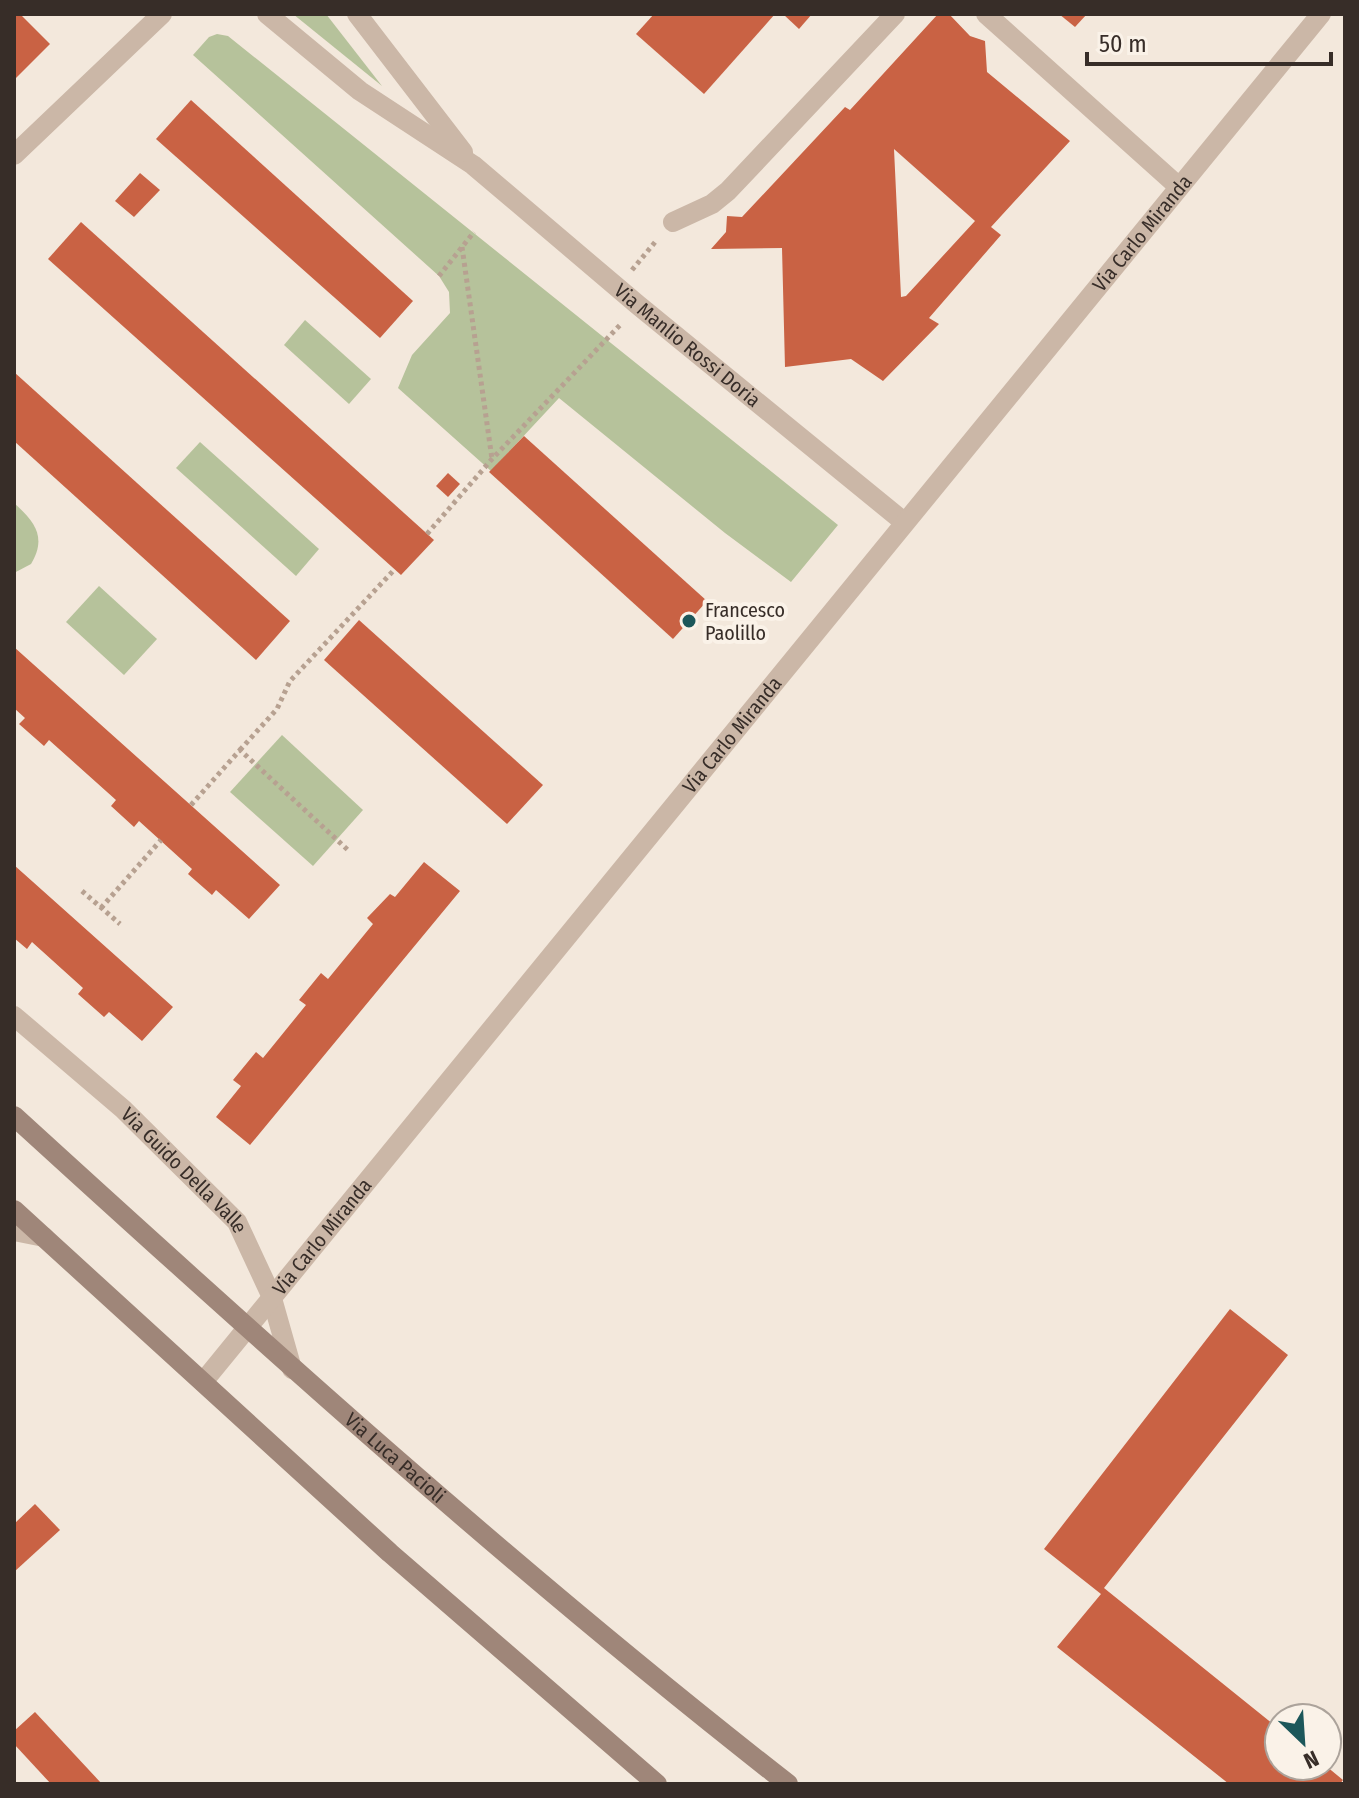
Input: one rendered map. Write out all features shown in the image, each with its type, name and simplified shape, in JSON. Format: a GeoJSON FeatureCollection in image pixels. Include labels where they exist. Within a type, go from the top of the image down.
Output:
{"type":"FeatureCollection","features":[{"type":"Feature","properties":{"kind":"main road","name":"Via Luca Pacioli"},"geometry":{"type":"LineString","coordinates":[[14,1116],[245,1327],[484,1537],[788,1784]]}},
{"type":"Feature","properties":{"kind":"main road"},"geometry":{"type":"LineString","coordinates":[[14,1210],[390,1553],[657,1784]]}},
{"type":"Feature","properties":{"kind":"street"},"geometry":{"type":"LineString","coordinates":[[14,155],[162,14]]}},
{"type":"Feature","properties":{"kind":"street","name":"Via Manlio Rossi Doria"},"geometry":{"type":"LineString","coordinates":[[267,14],[360,91],[473,165],[638,305],[904,522]]}},
{"type":"Feature","properties":{"kind":"street","name":"Via Manlio Rossi Doria"},"geometry":{"type":"LineString","coordinates":[[357,14],[473,165]]}},
{"type":"Feature","properties":{"kind":"street"},"geometry":{"type":"LineString","coordinates":[[673,222],[712,204],[728,191],[895,14]]}},
{"type":"Feature","properties":{"kind":"street"},"geometry":{"type":"LineString","coordinates":[[986,14],[1179,187]]}},
{"type":"Feature","properties":{"kind":"street","name":"Via Carlo Miranda"},"geometry":{"type":"LineString","coordinates":[[203,1382],[271,1295],[1321,14]]}},
{"type":"Feature","properties":{"kind":"street","name":"Via Guido Della Valle"},"geometry":{"type":"LineString","coordinates":[[14,1016],[123,1109],[237,1222],[271,1295],[292,1369]]}},
{"type":"Feature","properties":{"kind":"street"},"geometry":{"type":"LineString","coordinates":[[14,1231],[44,1237]]}},
{"type":"Feature","properties":{"kind":"path"},"geometry":{"type":"LineString","coordinates":[[617,287],[673,222]]}},
{"type":"Feature","properties":{"kind":"path"},"geometry":{"type":"LineString","coordinates":[[439,276],[474,232]]}},
{"type":"Feature","properties":{"kind":"path"},"geometry":{"type":"LineString","coordinates":[[462,247],[492,459]]}},
{"type":"Feature","properties":{"kind":"path"},"geometry":{"type":"LineString","coordinates":[[427,534],[492,459],[638,305]]}},
{"type":"Feature","properties":{"kind":"path"},"geometry":{"type":"LineString","coordinates":[[191,805],[277,709],[290,681],[394,570]]}},
{"type":"Feature","properties":{"kind":"path"},"geometry":{"type":"LineString","coordinates":[[240,750],[349,851]]}},
{"type":"Feature","properties":{"kind":"path"},"geometry":{"type":"LineString","coordinates":[[101,908],[161,840]]}},
{"type":"Feature","properties":{"kind":"path"},"geometry":{"type":"LineString","coordinates":[[82,891],[120,924]]}},
{"type":"Feature","properties":{"kind":"green space"},"geometry":{"type":"Polygon","coordinates":[[[293,14],[326,14],[382,86],[293,14]]]}},
{"type":"Feature","properties":{"kind":"green space"},"geometry":{"type":"Polygon","coordinates":[[[217,34],[228,36],[838,525],[791,582],[725,533],[559,398],[491,471],[398,388],[412,355],[450,313],[449,292],[439,276],[193,55],[209,37],[217,34]]]}},
{"type":"Feature","properties":{"kind":"green space"},"geometry":{"type":"Polygon","coordinates":[[[305,320],[371,379],[349,404],[284,345],[305,320]]]}},
{"type":"Feature","properties":{"kind":"green space"},"geometry":{"type":"Polygon","coordinates":[[[200,442],[319,549],[296,576],[176,468],[200,442]]]}},
{"type":"Feature","properties":{"kind":"green space"},"geometry":{"type":"Polygon","coordinates":[[[14,503],[33,524],[38,546],[31,564],[14,573],[14,503]]]}},
{"type":"Feature","properties":{"kind":"green space"},"geometry":{"type":"Polygon","coordinates":[[[99,586],[157,639],[124,675],[66,622],[99,586]]]}},
{"type":"Feature","properties":{"kind":"green space"},"geometry":{"type":"Polygon","coordinates":[[[282,735],[363,810],[313,866],[230,792],[282,735]]]}},
{"type":"Feature","properties":{"kind":"building"},"geometry":{"type":"Polygon","coordinates":[[[14,14],[20,14],[50,44],[14,80],[14,14]]]}},
{"type":"Feature","properties":{"kind":"building"},"geometry":{"type":"Polygon","coordinates":[[[654,14],[775,14],[704,94],[636,34],[654,14]]]}},
{"type":"Feature","properties":{"kind":"building"},"geometry":{"type":"Polygon","coordinates":[[[783,14],[812,14],[799,29],[783,14]]]}},
{"type":"Feature","properties":{"kind":"building"},"geometry":{"type":"Polygon","coordinates":[[[938,14],[949,14],[970,36],[985,41],[987,72],[1070,141],[991,227],[1001,235],[929,318],[939,324],[883,381],[851,359],[785,367],[782,248],[711,249],[726,232],[727,216],[742,217],[845,107],[850,110],[938,14]],[[894,149],[901,297],[906,296],[975,221],[894,149]]]}},
{"type":"Feature","properties":{"kind":"building"},"geometry":{"type":"Polygon","coordinates":[[[1059,14],[1087,14],[1075,27],[1059,14]]]}},
{"type":"Feature","properties":{"kind":"building"},"geometry":{"type":"Polygon","coordinates":[[[191,100],[413,301],[380,338],[156,139],[191,100]]]}},
{"type":"Feature","properties":{"kind":"building"},"geometry":{"type":"Polygon","coordinates":[[[140,173],[160,190],[134,217],[115,201],[140,173]]]}},
{"type":"Feature","properties":{"kind":"building"},"geometry":{"type":"Polygon","coordinates":[[[81,222],[434,540],[401,575],[48,259],[81,222]]]}},
{"type":"Feature","properties":{"kind":"building"},"geometry":{"type":"Polygon","coordinates":[[[14,372],[290,621],[256,660],[14,441],[14,372]]]}},
{"type":"Feature","properties":{"kind":"building"},"geometry":{"type":"Polygon","coordinates":[[[524,436],[707,601],[673,639],[489,472],[524,436]]]}},
{"type":"Feature","properties":{"kind":"building"},"geometry":{"type":"Polygon","coordinates":[[[448,473],[460,484],[448,497],[436,486],[448,473]]]}},
{"type":"Feature","properties":{"kind":"building"},"geometry":{"type":"Polygon","coordinates":[[[359,620],[543,785],[507,824],[324,660],[359,620]]]}},
{"type":"Feature","properties":{"kind":"building"},"geometry":{"type":"Polygon","coordinates":[[[14,647],[280,885],[249,919],[216,890],[212,895],[188,874],[192,869],[139,821],[134,827],[111,806],[116,800],[49,740],[44,746],[19,724],[25,718],[14,708],[14,647]]]}},
{"type":"Feature","properties":{"kind":"building"},"geometry":{"type":"Polygon","coordinates":[[[424,862],[460,891],[250,1145],[216,1117],[241,1086],[233,1080],[256,1052],[263,1058],[306,1005],[299,1000],[321,973],[328,979],[373,924],[367,918],[390,894],[395,897],[424,862]]]}},
{"type":"Feature","properties":{"kind":"building"},"geometry":{"type":"Polygon","coordinates":[[[14,865],[173,1007],[142,1041],[109,1012],[104,1017],[78,994],[83,988],[32,942],[27,949],[14,938],[14,865]]]}},
{"type":"Feature","properties":{"kind":"building"},"geometry":{"type":"Polygon","coordinates":[[[1230,1309],[1288,1355],[1104,1588],[1263,1716],[1263,1782],[1342,1782],[1340,1784],[1229,1784],[1057,1647],[1101,1594],[1044,1549],[1230,1309]]]}},
{"type":"Feature","properties":{"kind":"building"},"geometry":{"type":"Polygon","coordinates":[[[35,1504],[60,1530],[14,1572],[14,1524],[35,1504]]]}},
{"type":"Feature","properties":{"kind":"building"},"geometry":{"type":"Polygon","coordinates":[[[35,1712],[102,1784],[51,1784],[14,1744],[14,1731],[35,1712]]]}},
{"type":"Feature","properties":{"kind":"place","name":"Francesco Paolillo"},"geometry":{"type":"Point","coordinates":[689,621]}}]}
